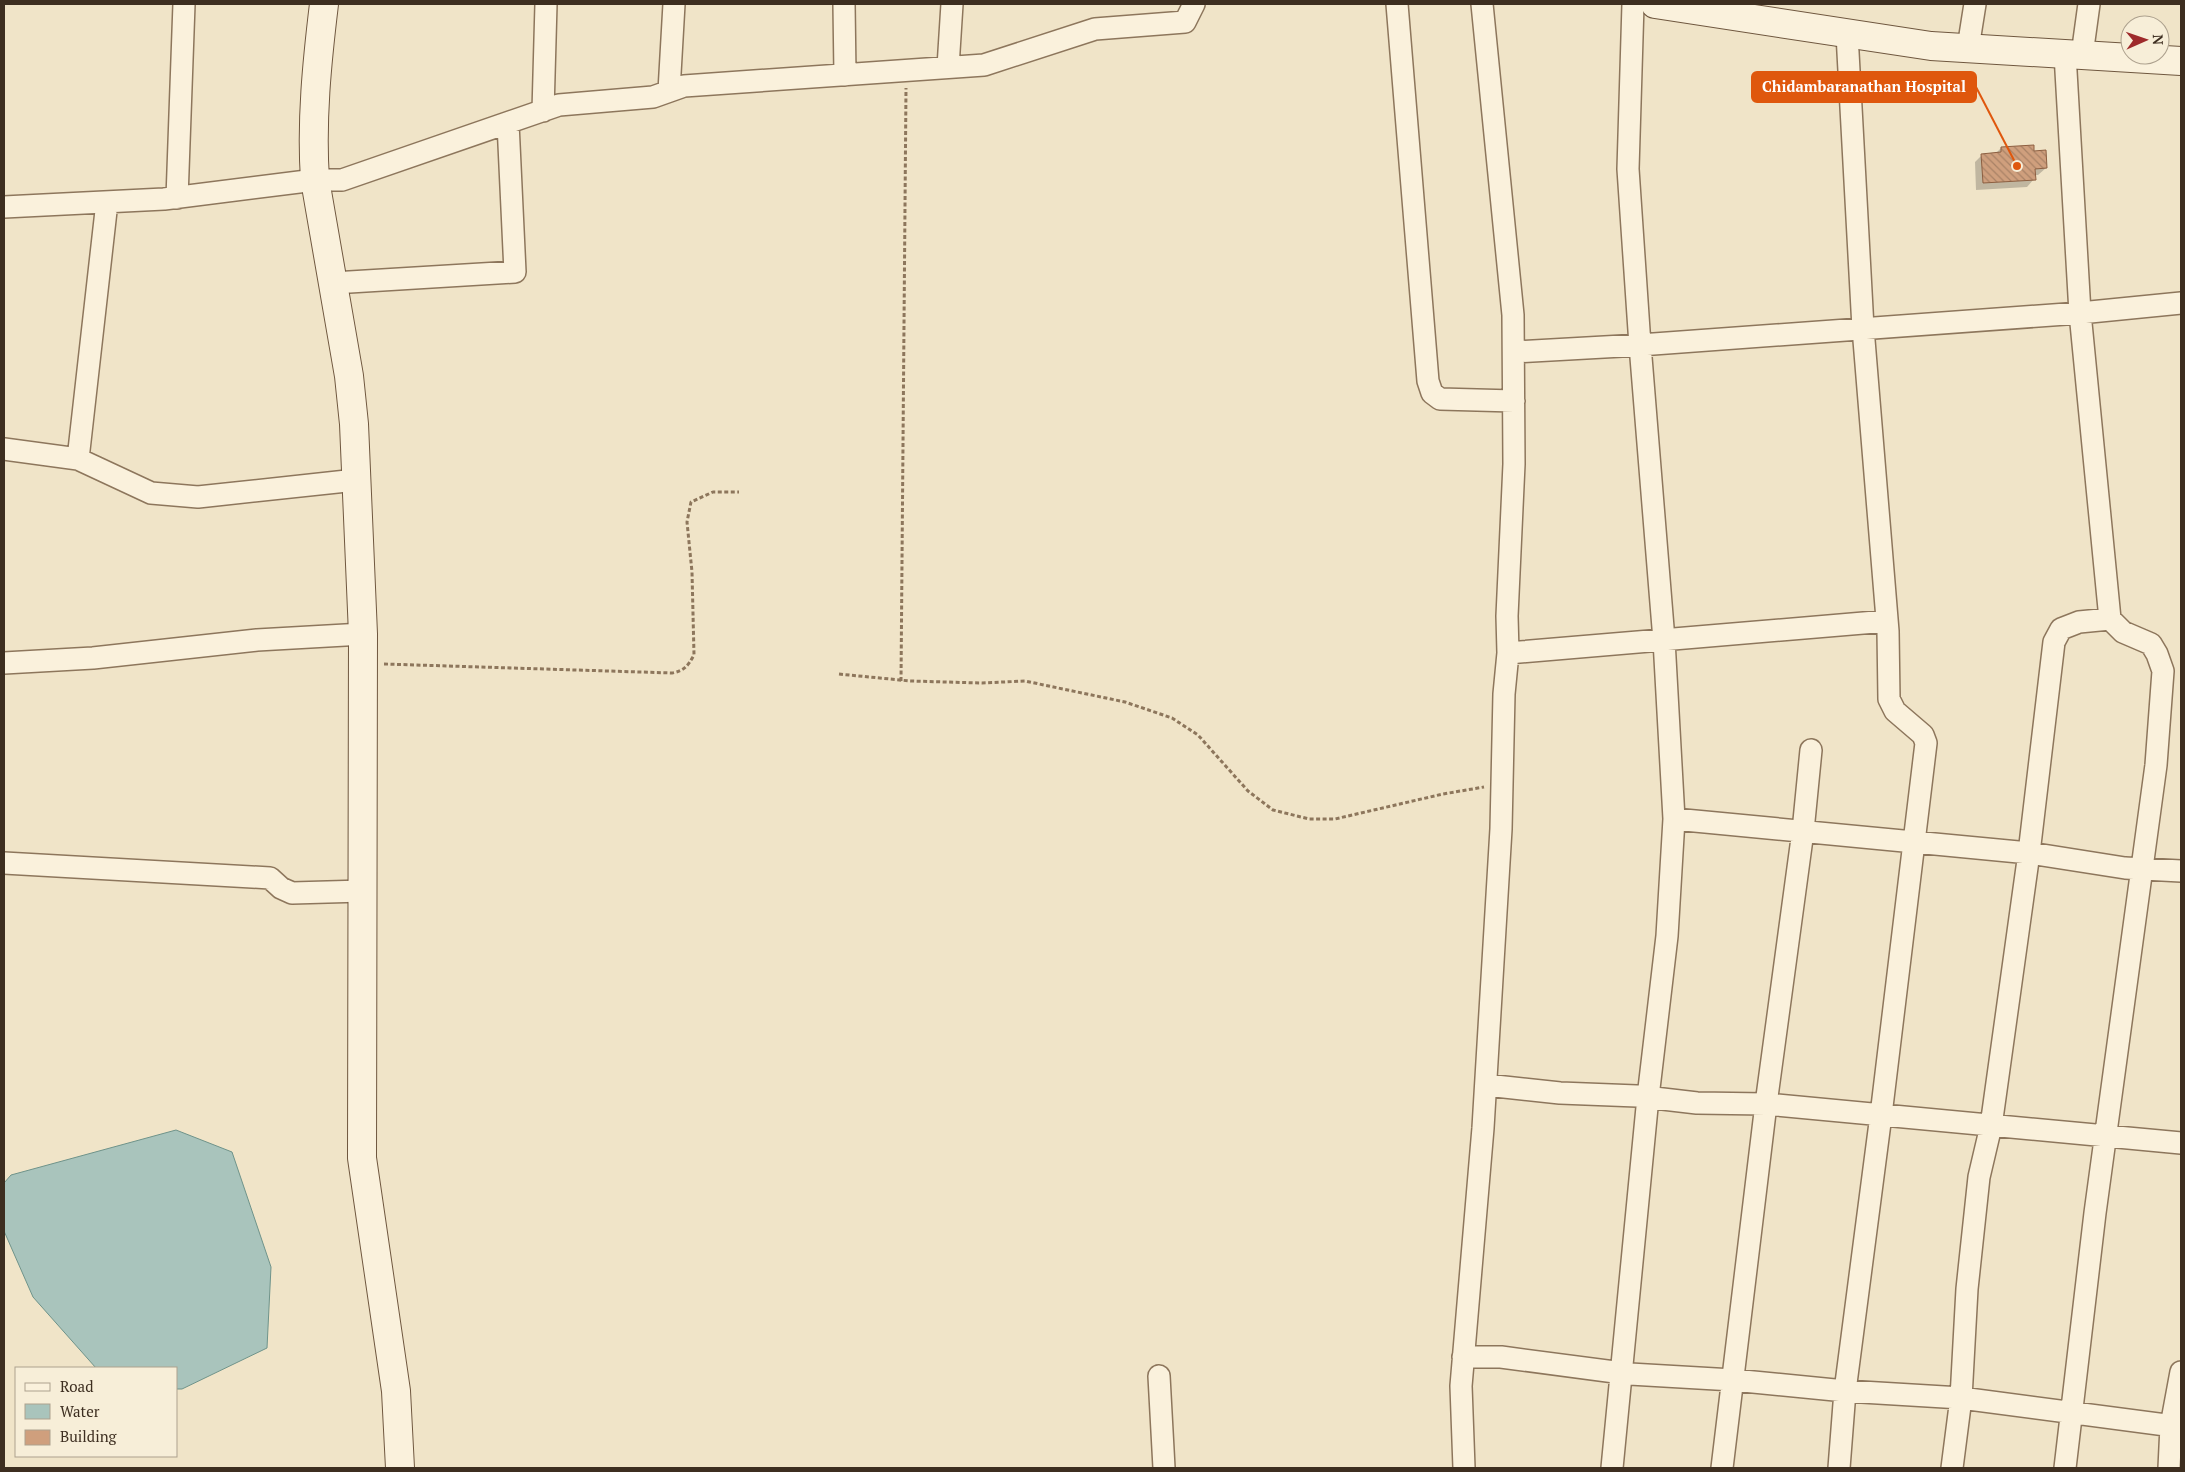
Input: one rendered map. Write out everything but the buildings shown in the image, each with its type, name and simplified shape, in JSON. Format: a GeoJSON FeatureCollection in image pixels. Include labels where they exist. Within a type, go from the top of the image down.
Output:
{"type":"FeatureCollection","features":[{"type":"Feature","properties":{"kind":"main road"},"geometry":{"type":"LineString","coordinates":[[324,4],[313,121],[315,180],[349,376],[354,424],[364,634],[362,1158],[396,1391],[400,1468]]}},
{"type":"Feature","properties":{"kind":"main road"},"geometry":{"type":"LineString","coordinates":[[1655,4],[1743,11],[1848,34],[1931,46],[2181,61]]}},
{"type":"Feature","properties":{"kind":"street"},"geometry":{"type":"LineString","coordinates":[[177,198],[184,4]]}},
{"type":"Feature","properties":{"kind":"street"},"geometry":{"type":"LineString","coordinates":[[543,110],[546,4]]}},
{"type":"Feature","properties":{"kind":"street"},"geometry":{"type":"LineString","coordinates":[[668,92],[674,4]]}},
{"type":"Feature","properties":{"kind":"street"},"geometry":{"type":"LineString","coordinates":[[844,4],[845,75]]}},
{"type":"Feature","properties":{"kind":"street"},"geometry":{"type":"LineString","coordinates":[[948,67],[952,4]]}},
{"type":"Feature","properties":{"kind":"street"},"geometry":{"type":"LineString","coordinates":[[4,207],[177,198],[315,180],[342,180],[559,105],[653,97],[684,86],[984,65],[1095,29],[1185,22],[1194,4]]}},
{"type":"Feature","properties":{"kind":"street"},"geometry":{"type":"LineString","coordinates":[[1397,4],[1428,381],[1432,393],[1440,399],[1514,401]]}},
{"type":"Feature","properties":{"kind":"street"},"geometry":{"type":"LineString","coordinates":[[1464,1468],[1461,1386],[1486,1085],[1502,784],[1504,694],[1508,653],[1507,616],[1514,464],[1513,316],[1482,4]]}},
{"type":"Feature","properties":{"kind":"street"},"geometry":{"type":"LineString","coordinates":[[1612,1468],[1648,1097],[1666,936],[1674,819],[1664,640],[1628,169],[1633,4]]}},
{"type":"Feature","properties":{"kind":"street"},"geometry":{"type":"LineString","coordinates":[[1968,48],[1975,4]]}},
{"type":"Feature","properties":{"kind":"street"},"geometry":{"type":"LineString","coordinates":[[2065,1468],[2095,1213],[2156,765],[2163,671],[2158,654],[2151,644],[2123,632],[2110,619],[2080,313],[2073,54],[2089,4]]}},
{"type":"Feature","properties":{"kind":"street"},"geometry":{"type":"LineString","coordinates":[[1839,1468],[1845,1391],[1926,743],[1923,735],[1895,712],[1890,705],[1887,621],[1863,328],[1848,34]]}},
{"type":"Feature","properties":{"kind":"street"},"geometry":{"type":"LineString","coordinates":[[333,284],[515,272],[508,123]]}},
{"type":"Feature","properties":{"kind":"street"},"geometry":{"type":"LineString","coordinates":[[78,458],[107,202]]}},
{"type":"Feature","properties":{"kind":"street"},"geometry":{"type":"LineString","coordinates":[[1514,352],[1640,345],[2080,313],[2181,303]]}},
{"type":"Feature","properties":{"kind":"street"},"geometry":{"type":"LineString","coordinates":[[4,449],[78,458],[150,493],[198,497],[356,480]]}},
{"type":"Feature","properties":{"kind":"street"},"geometry":{"type":"LineString","coordinates":[[1952,1468],[1961,1398],[1967,1290],[1979,1177],[1991,1126],[2029,853],[2054,642],[2061,629],[2079,622],[2110,619]]}},
{"type":"Feature","properties":{"kind":"street"},"geometry":{"type":"LineString","coordinates":[[1508,653],[1887,621]]}},
{"type":"Feature","properties":{"kind":"street"},"geometry":{"type":"LineString","coordinates":[[4,663],[93,658],[257,640],[364,634]]}},
{"type":"Feature","properties":{"kind":"street"},"geometry":{"type":"LineString","coordinates":[[1722,1468],[1766,1104],[1803,831],[1811,750]]}},
{"type":"Feature","properties":{"kind":"street"},"geometry":{"type":"LineString","coordinates":[[1674,819],[2029,853],[2141,868],[2181,871]]}},
{"type":"Feature","properties":{"kind":"street"},"geometry":{"type":"LineString","coordinates":[[4,863],[270,878],[281,888],[292,893],[363,891]]}},
{"type":"Feature","properties":{"kind":"street"},"geometry":{"type":"LineString","coordinates":[[1486,1085],[1560,1093],[1648,1097],[1697,1103],[1766,1104],[2181,1143]]}},
{"type":"Feature","properties":{"kind":"street"},"geometry":{"type":"LineString","coordinates":[[1464,1357],[1501,1357],[1621,1373],[1733,1380],[1845,1391],[1961,1398],[2176,1427]]}},
{"type":"Feature","properties":{"kind":"street"},"geometry":{"type":"LineString","coordinates":[[2169,1468],[2176,1427],[2181,1372]]}},
{"type":"Feature","properties":{"kind":"street"},"geometry":{"type":"LineString","coordinates":[[1158,1376],[1164,1468]]}},
{"type":"Feature","properties":{"kind":"path"},"geometry":{"type":"LineString","coordinates":[[901,681],[906,70]]}},
{"type":"Feature","properties":{"kind":"path"},"geometry":{"type":"LineString","coordinates":[[364,664],[679,672],[688,666],[694,655],[692,572],[688,522],[691,502],[713,492],[739,492]]}},
{"type":"Feature","properties":{"kind":"path"},"geometry":{"type":"LineString","coordinates":[[839,674],[901,681],[982,683],[1025,681],[1125,702],[1172,718],[1198,735],[1248,790],[1273,810],[1309,819],[1335,819],[1444,794],[1502,784]]}},
{"type":"Feature","properties":{"kind":"water"},"geometry":{"type":"Polygon","coordinates":[[[176,1130],[232,1152],[271,1267],[267,1348],[182,1389],[178,1389],[178,1367],[95,1367],[33,1297],[4,1231],[4,1183],[11,1175],[176,1130]]]}},
{"type":"Feature","properties":{"kind":"place","name":"Chidambaranathan Hospital"},"geometry":{"type":"Point","coordinates":[2017,166]}}]}
